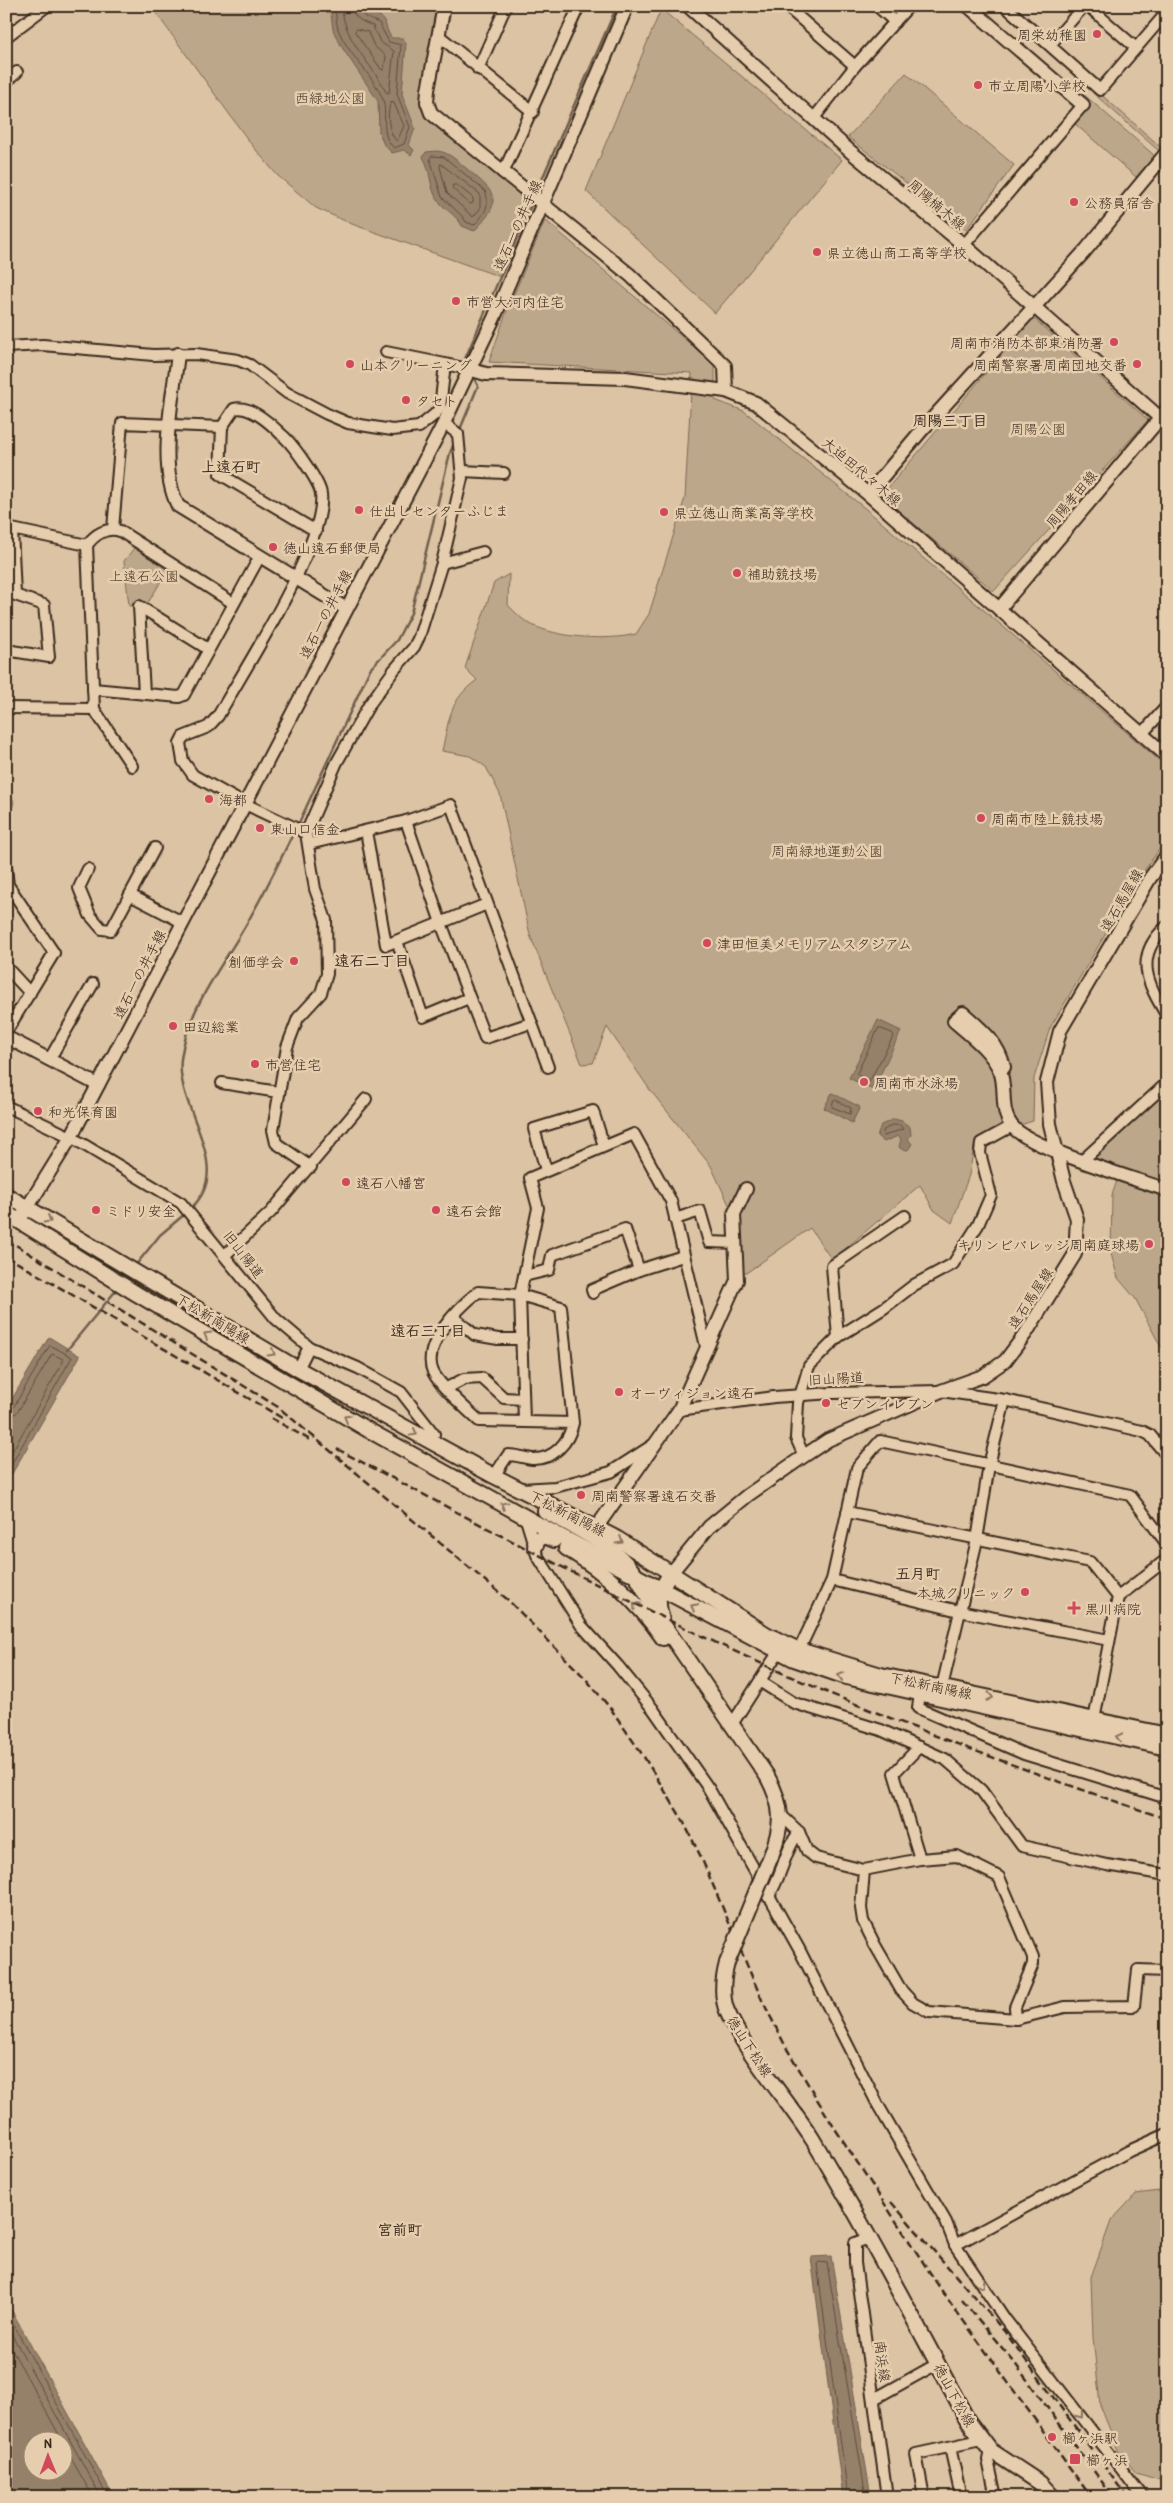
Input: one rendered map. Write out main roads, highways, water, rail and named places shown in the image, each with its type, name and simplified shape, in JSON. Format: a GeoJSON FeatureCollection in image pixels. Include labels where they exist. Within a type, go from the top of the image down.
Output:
{"type":"FeatureCollection","features":[{"type":"Feature","properties":{"kind":"main road","name":"下松新南陽線"},"geometry":{"type":"LineString","coordinates":[[6,1195],[298,1369],[431,1443],[596,1528],[766,1634],[799,1650],[866,1671],[942,1687],[1092,1725],[1167,1748]]}},
{"type":"Feature","properties":{"kind":"main road","name":"下松新南陽線"},"geometry":{"type":"LineString","coordinates":[[6,1214],[370,1431],[525,1516],[550,1534],[634,1573],[660,1589],[779,1652],[846,1677],[920,1694],[1092,1725],[1167,1735]]}},
{"type":"Feature","properties":{"kind":"main road"},"geometry":{"type":"LineString","coordinates":[[521,1489],[546,1512],[599,1542],[619,1556],[634,1573],[663,1624]]}},
{"type":"Feature","properties":{"kind":"main road"},"geometry":{"type":"LineString","coordinates":[[535,1547],[539,1538],[550,1534],[618,1586],[657,1629],[704,1696],[721,1711]]}},
{"type":"Feature","properties":{"kind":"main road"},"geometry":{"type":"LineString","coordinates":[[660,1589],[671,1573]]}},
{"type":"Feature","properties":{"kind":"main road","name":"徳山下松線"},"geometry":{"type":"LineString","coordinates":[[660,1589],[657,1605],[663,1624],[767,1776],[778,1796],[780,1830],[727,1963],[723,1979],[726,2009],[805,2128],[985,2445],[1040,2483],[1053,2497]]}},
{"type":"Feature","properties":{"kind":"water"},"geometry":{"type":"Polygon","coordinates":[[[330,6],[362,6],[381,17],[392,38],[403,38],[406,43],[402,94],[415,128],[409,145],[414,150],[411,155],[404,150],[392,153],[384,145],[379,132],[378,101],[343,49],[333,30],[330,6]]]}},
{"type":"Feature","properties":{"kind":"water"},"geometry":{"type":"Polygon","coordinates":[[[437,151],[456,159],[484,184],[493,197],[490,212],[474,231],[462,226],[434,194],[423,157],[426,152],[437,151]]]}},
{"type":"Feature","properties":{"kind":"water"},"geometry":{"type":"Polygon","coordinates":[[[878,1020],[901,1031],[873,1090],[849,1078],[878,1020]]]}},
{"type":"Feature","properties":{"kind":"water"},"geometry":{"type":"Polygon","coordinates":[[[832,1093],[860,1107],[852,1123],[824,1108],[832,1093]]]}},
{"type":"Feature","properties":{"kind":"water"},"geometry":{"type":"Polygon","coordinates":[[[894,1119],[902,1121],[910,1127],[911,1135],[908,1139],[912,1144],[908,1150],[899,1147],[901,1139],[898,1136],[884,1142],[877,1136],[881,1125],[894,1119]]]}},
{"type":"Feature","properties":{"kind":"water"},"geometry":{"type":"Polygon","coordinates":[[[49,1337],[80,1356],[6,1484],[6,1409],[49,1337]]]}},
{"type":"Feature","properties":{"kind":"water"},"geometry":{"type":"Polygon","coordinates":[[[831,2256],[871,2497],[843,2497],[811,2257],[831,2256]]]}},
{"type":"Feature","properties":{"kind":"water"},"geometry":{"type":"Polygon","coordinates":[[[6,2300],[114,2497],[6,2497],[6,2300]]]}},
{"type":"Feature","properties":{"kind":"waterway"},"geometry":{"type":"LineString","coordinates":[[536,193],[617,6]]}},
{"type":"Feature","properties":{"kind":"waterway"},"geometry":{"type":"LineString","coordinates":[[467,363],[465,359],[533,200]]}},
{"type":"Feature","properties":{"kind":"waterway"},"geometry":{"type":"LineString","coordinates":[[459,432],[478,386],[473,375]]}},
{"type":"Feature","properties":{"kind":"waterway"},"geometry":{"type":"LineString","coordinates":[[298,825],[370,669],[397,640],[411,613],[450,453],[455,441]]}},
{"type":"Feature","properties":{"kind":"waterway"},"geometry":{"type":"LineString","coordinates":[[190,1209],[203,1193],[208,1175],[201,1137],[186,1097],[182,1078],[181,1059],[185,1039],[200,1002],[258,904],[295,830]]}},
{"type":"Feature","properties":{"kind":"waterway"},"geometry":{"type":"LineString","coordinates":[[135,1266],[160,1235],[186,1213]]}},
{"type":"Feature","properties":{"kind":"waterway"},"geometry":{"type":"LineString","coordinates":[[67,1350],[118,1288]]}},
{"type":"Feature","properties":{"kind":"railway"},"geometry":{"type":"LineString","coordinates":[[6,1239],[278,1407],[508,1600],[585,1678],[611,1709],[644,1757],[682,1819],[701,1857],[762,2000],[787,2049],[832,2124],[944,2294],[1091,2497]]}},
{"type":"Feature","properties":{"kind":"railway"},"geometry":{"type":"LineString","coordinates":[[6,1256],[282,1418]]}},
{"type":"Feature","properties":{"kind":"railway"},"geometry":{"type":"LineString","coordinates":[[271,1418],[310,1440]]}},
{"type":"Feature","properties":{"kind":"railway"},"geometry":{"type":"LineString","coordinates":[[337,1449],[578,1575],[762,1664],[951,1742],[1167,1819]]}},
{"type":"Feature","properties":{"kind":"railway"},"geometry":{"type":"LineString","coordinates":[[891,2202],[1005,2332],[1127,2497]]}},
{"type":"Feature","properties":{"kind":"railway"},"geometry":{"type":"LineString","coordinates":[[962,2300],[1014,2362],[1113,2497]]}},
{"type":"Feature","properties":{"kind":"place","name":"周栄幼稚園"},"geometry":{"type":"Point","coordinates":[1097,34]}},
{"type":"Feature","properties":{"kind":"place","name":"市立周陽小学校"},"geometry":{"type":"Point","coordinates":[978,85]}},
{"type":"Feature","properties":{"kind":"place","name":"公務員宿舎"},"geometry":{"type":"Point","coordinates":[1074,202]}},
{"type":"Feature","properties":{"kind":"place","name":"県立徳山商工高等学校"},"geometry":{"type":"Point","coordinates":[817,252]}},
{"type":"Feature","properties":{"kind":"place","name":"市営大河内住宅"},"geometry":{"type":"Point","coordinates":[456,301]}},
{"type":"Feature","properties":{"kind":"place","name":"周南市消防本部東消防署"},"geometry":{"type":"Point","coordinates":[1114,342]}},
{"type":"Feature","properties":{"kind":"place","name":"山本クリーニング"},"geometry":{"type":"Point","coordinates":[350,364]}},
{"type":"Feature","properties":{"kind":"place","name":"周南警察署周南団地交番"},"geometry":{"type":"Point","coordinates":[1137,364]}},
{"type":"Feature","properties":{"kind":"place","name":"タセト"},"geometry":{"type":"Point","coordinates":[406,400]}},
{"type":"Feature","properties":{"kind":"place","name":"仕出しセンターふじま"},"geometry":{"type":"Point","coordinates":[359,510]}},
{"type":"Feature","properties":{"kind":"place","name":"県立徳山商業高等学校"},"geometry":{"type":"Point","coordinates":[664,512]}},
{"type":"Feature","properties":{"kind":"place","name":"徳山遠石郵便局"},"geometry":{"type":"Point","coordinates":[273,547]}},
{"type":"Feature","properties":{"kind":"place","name":"補助競技場"},"geometry":{"type":"Point","coordinates":[737,573]}},
{"type":"Feature","properties":{"kind":"place","name":"海都"},"geometry":{"type":"Point","coordinates":[209,799]}},
{"type":"Feature","properties":{"kind":"place","name":"周南市陸上競技場"},"geometry":{"type":"Point","coordinates":[981,818]}},
{"type":"Feature","properties":{"kind":"place","name":"東山口信金"},"geometry":{"type":"Point","coordinates":[260,828]}},
{"type":"Feature","properties":{"kind":"place","name":"津田恒美メモリアムスタジアム"},"geometry":{"type":"Point","coordinates":[707,943]}},
{"type":"Feature","properties":{"kind":"place","name":"創価学会"},"geometry":{"type":"Point","coordinates":[294,961]}},
{"type":"Feature","properties":{"kind":"place","name":"田辺総業"},"geometry":{"type":"Point","coordinates":[173,1026]}},
{"type":"Feature","properties":{"kind":"place","name":"市営住宅"},"geometry":{"type":"Point","coordinates":[255,1064]}},
{"type":"Feature","properties":{"kind":"place","name":"周南市水泳場"},"geometry":{"type":"Point","coordinates":[864,1082]}},
{"type":"Feature","properties":{"kind":"place","name":"和光保育園"},"geometry":{"type":"Point","coordinates":[38,1111]}},
{"type":"Feature","properties":{"kind":"place","name":"遠石八幡宮"},"geometry":{"type":"Point","coordinates":[346,1182]}},
{"type":"Feature","properties":{"kind":"place","name":"ミドリ安全"},"geometry":{"type":"Point","coordinates":[96,1210]}},
{"type":"Feature","properties":{"kind":"place","name":"遠石会館"},"geometry":{"type":"Point","coordinates":[436,1210]}},
{"type":"Feature","properties":{"kind":"place","name":"キリンビバレッジ周南庭球場"},"geometry":{"type":"Point","coordinates":[1149,1244]}},
{"type":"Feature","properties":{"kind":"place","name":"オーヴィジョン遠石"},"geometry":{"type":"Point","coordinates":[619,1392]}},
{"type":"Feature","properties":{"kind":"place","name":"セブンイレブン"},"geometry":{"type":"Point","coordinates":[826,1403]}},
{"type":"Feature","properties":{"kind":"place","name":"周南警察署遠石交番"},"geometry":{"type":"Point","coordinates":[581,1495]}},
{"type":"Feature","properties":{"kind":"place","name":"本城クリニック"},"geometry":{"type":"Point","coordinates":[1025,1592]}},
{"type":"Feature","properties":{"kind":"place","name":"黒川病院"},"geometry":{"type":"Point","coordinates":[1074,1608]}},
{"type":"Feature","properties":{"kind":"place","name":"櫛ヶ浜駅"},"geometry":{"type":"Point","coordinates":[1052,2437]}},
{"type":"Feature","properties":{"kind":"place","name":"櫛ヶ浜"},"geometry":{"type":"Point","coordinates":[1075,2459]}},
{"type":"Feature","properties":{"kind":"district","name":"周陽三丁目"},"geometry":{"type":"Point","coordinates":[950,420]}},
{"type":"Feature","properties":{"kind":"district","name":"上遠石町"},"geometry":{"type":"Point","coordinates":[231,466]}},
{"type":"Feature","properties":{"kind":"district","name":"遠石二丁目"},"geometry":{"type":"Point","coordinates":[372,960]}},
{"type":"Feature","properties":{"kind":"district","name":"遠石三丁目"},"geometry":{"type":"Point","coordinates":[428,1330]}},
{"type":"Feature","properties":{"kind":"district","name":"五月町"},"geometry":{"type":"Point","coordinates":[918,1573]}},
{"type":"Feature","properties":{"kind":"district","name":"宮前町"},"geometry":{"type":"Point","coordinates":[400,2229]}},
{"type":"Feature","properties":{"kind":"park label","name":"西緑地公園"},"geometry":{"type":"Point","coordinates":[330,97]}},
{"type":"Feature","properties":{"kind":"park label","name":"周陽公園"},"geometry":{"type":"Point","coordinates":[1038,428]}},
{"type":"Feature","properties":{"kind":"park label","name":"上遠石公園"},"geometry":{"type":"Point","coordinates":[144,575]}},
{"type":"Feature","properties":{"kind":"park label","name":"周南緑地運動公園"},"geometry":{"type":"Point","coordinates":[827,850]}}]}
